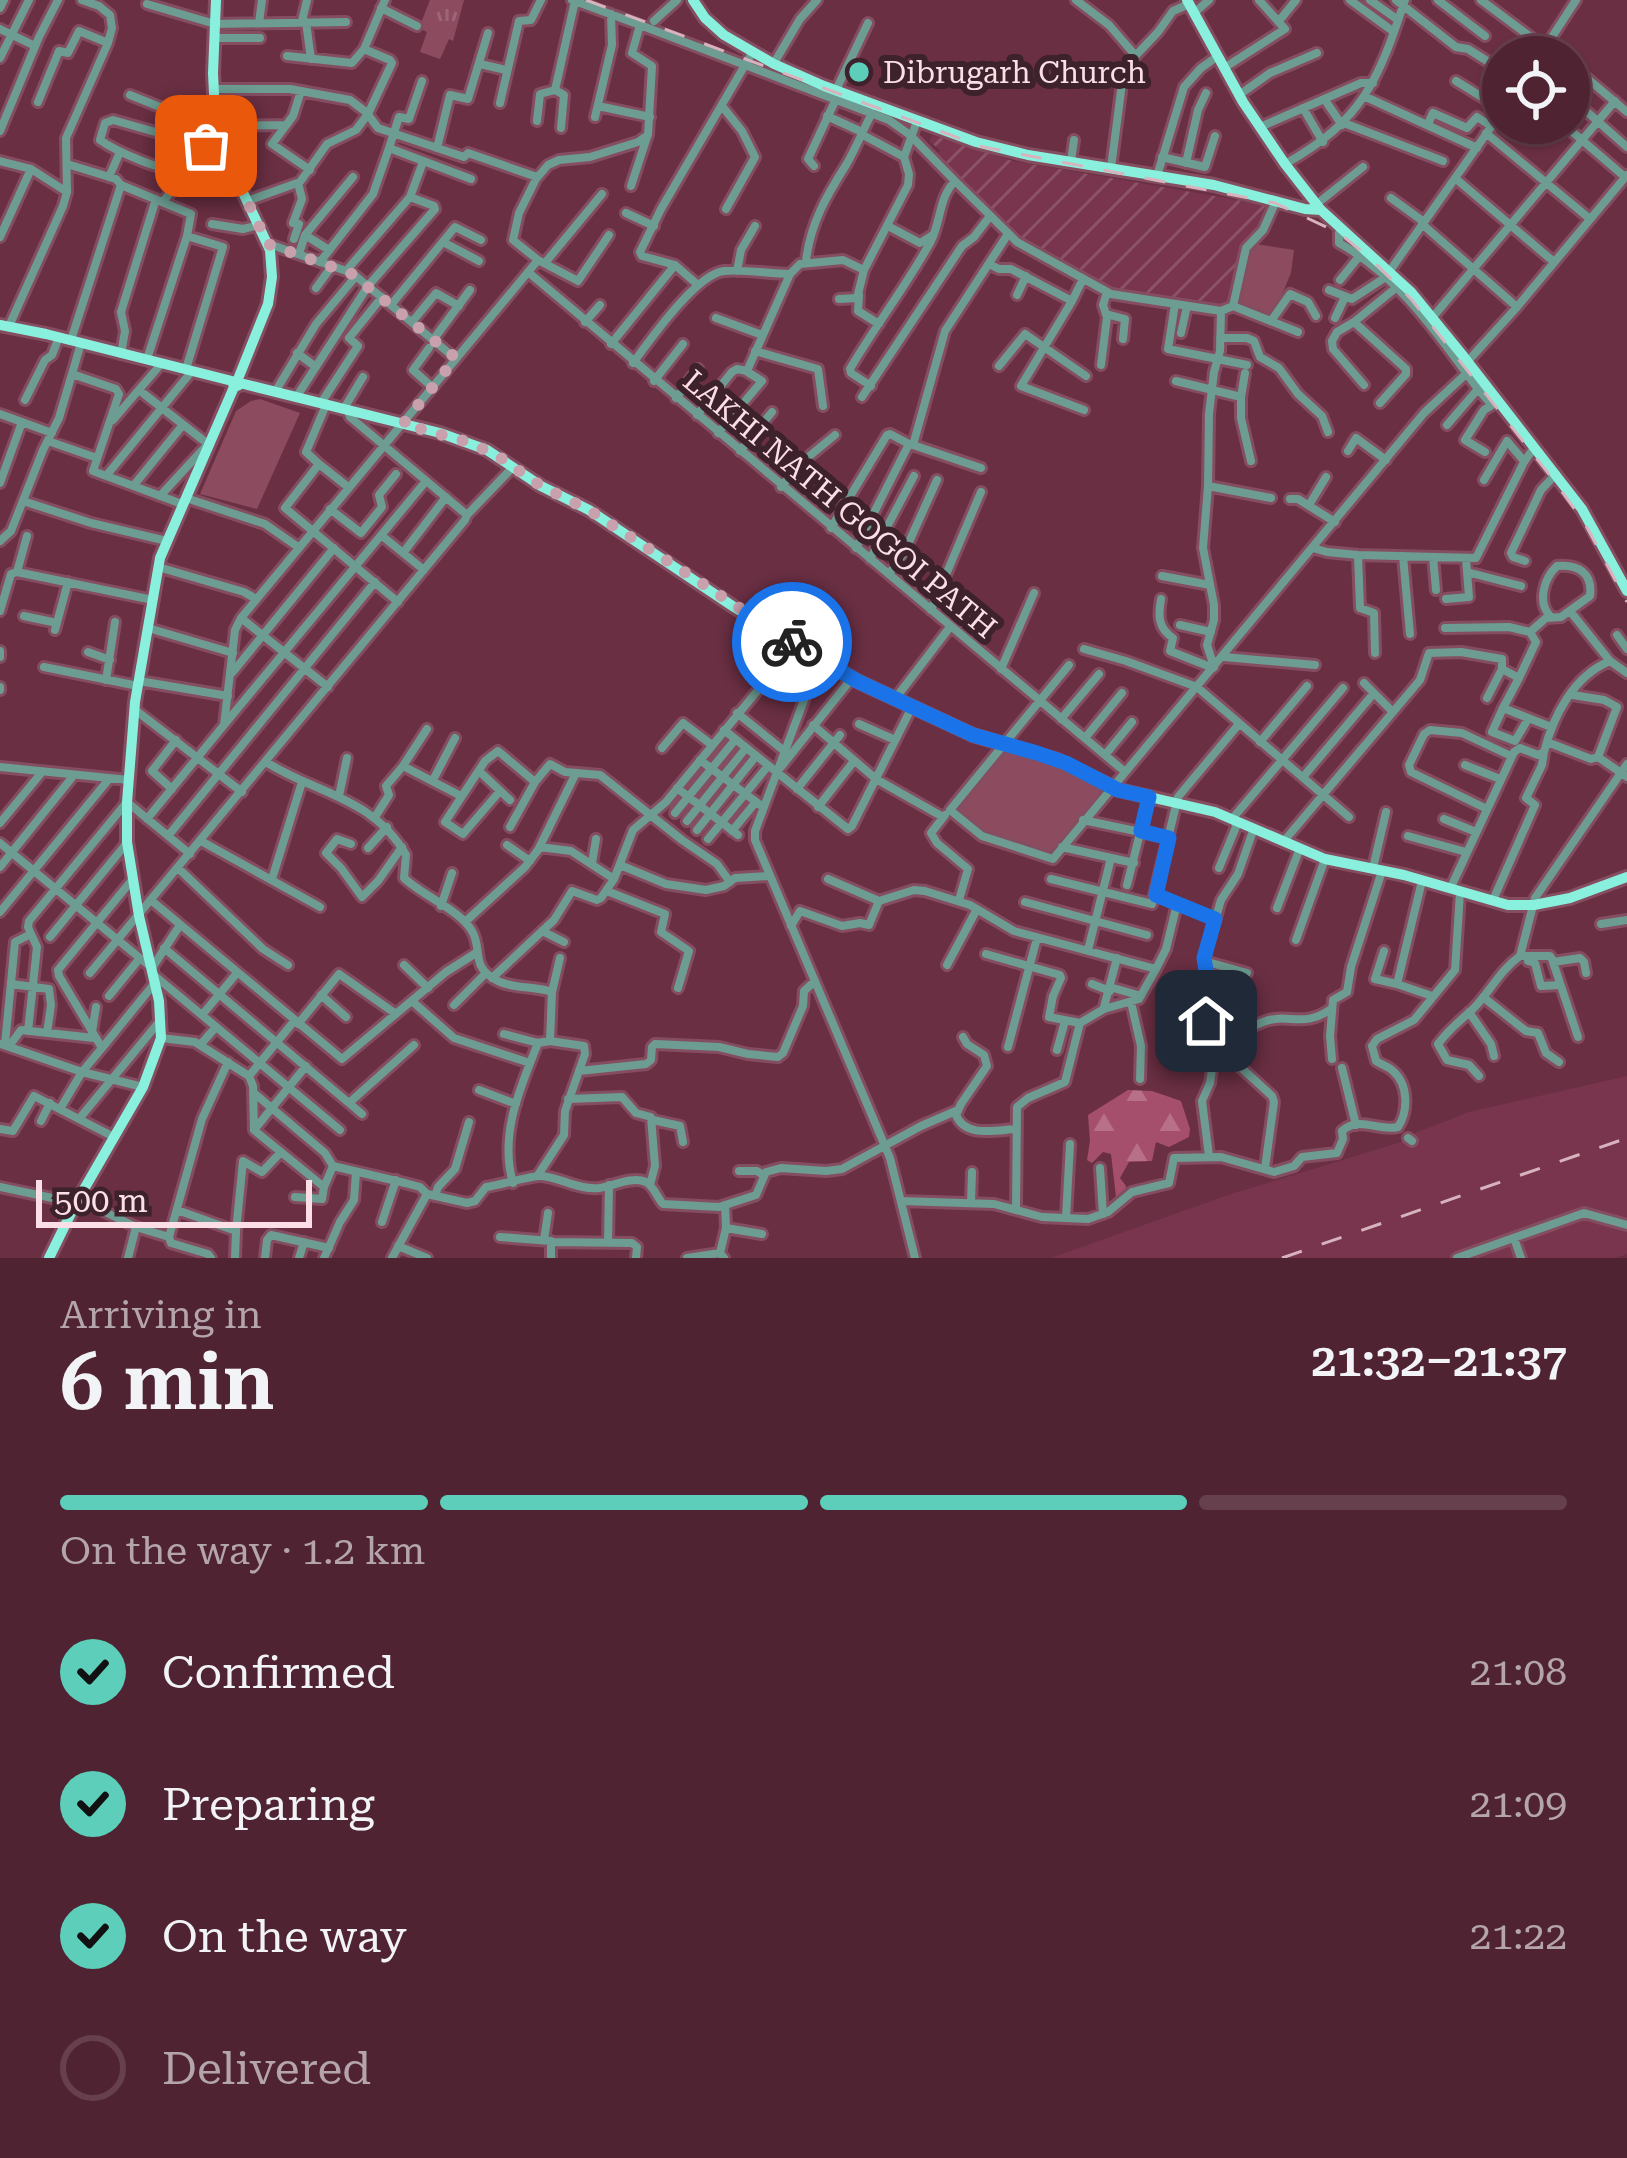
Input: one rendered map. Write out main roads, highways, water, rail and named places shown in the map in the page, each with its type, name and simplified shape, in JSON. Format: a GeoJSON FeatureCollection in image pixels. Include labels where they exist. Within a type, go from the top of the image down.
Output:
{"type":"FeatureCollection","features":[{"type":"Feature","properties":{"kind":"main road"},"geometry":{"type":"LineString","coordinates":[[49,1258],[142,1087],[161,1038],[154,975],[127,842],[134,709],[158,567],[268,304],[272,278],[268,244],[215,125],[216,0]]}},
{"type":"Feature","properties":{"kind":"main road"},"geometry":{"type":"LineString","coordinates":[[699,3],[713,26],[749,58],[774,64],[836,94],[999,149],[1305,208],[1320,206]]}},
{"type":"Feature","properties":{"kind":"main road"},"geometry":{"type":"LineString","coordinates":[[1190,6],[1239,94],[1286,164],[1320,206],[1432,318],[1582,509],[1627,591]]}},
{"type":"Feature","properties":{"kind":"main road"},"geometry":{"type":"LineString","coordinates":[[4,326],[476,445],[589,510],[852,678],[973,735],[1066,763],[1111,787],[1234,819],[1325,859],[1422,879],[1508,905],[1578,896],[1627,877]]}},
{"type":"Feature","properties":{"kind":"railway"},"geometry":{"type":"LineString","coordinates":[[586,0],[983,147],[1275,203],[1339,233],[1411,299],[1552,478],[1584,522],[1627,602]]}},
{"type":"Feature","properties":{"kind":"railway"},"geometry":{"type":"LineString","coordinates":[[1282,1258],[1627,1138]]}},
{"type":"Feature","properties":{"kind":"place","name":"Dibrugarh Church"},"geometry":{"type":"Point","coordinates":[859,72]}}]}
